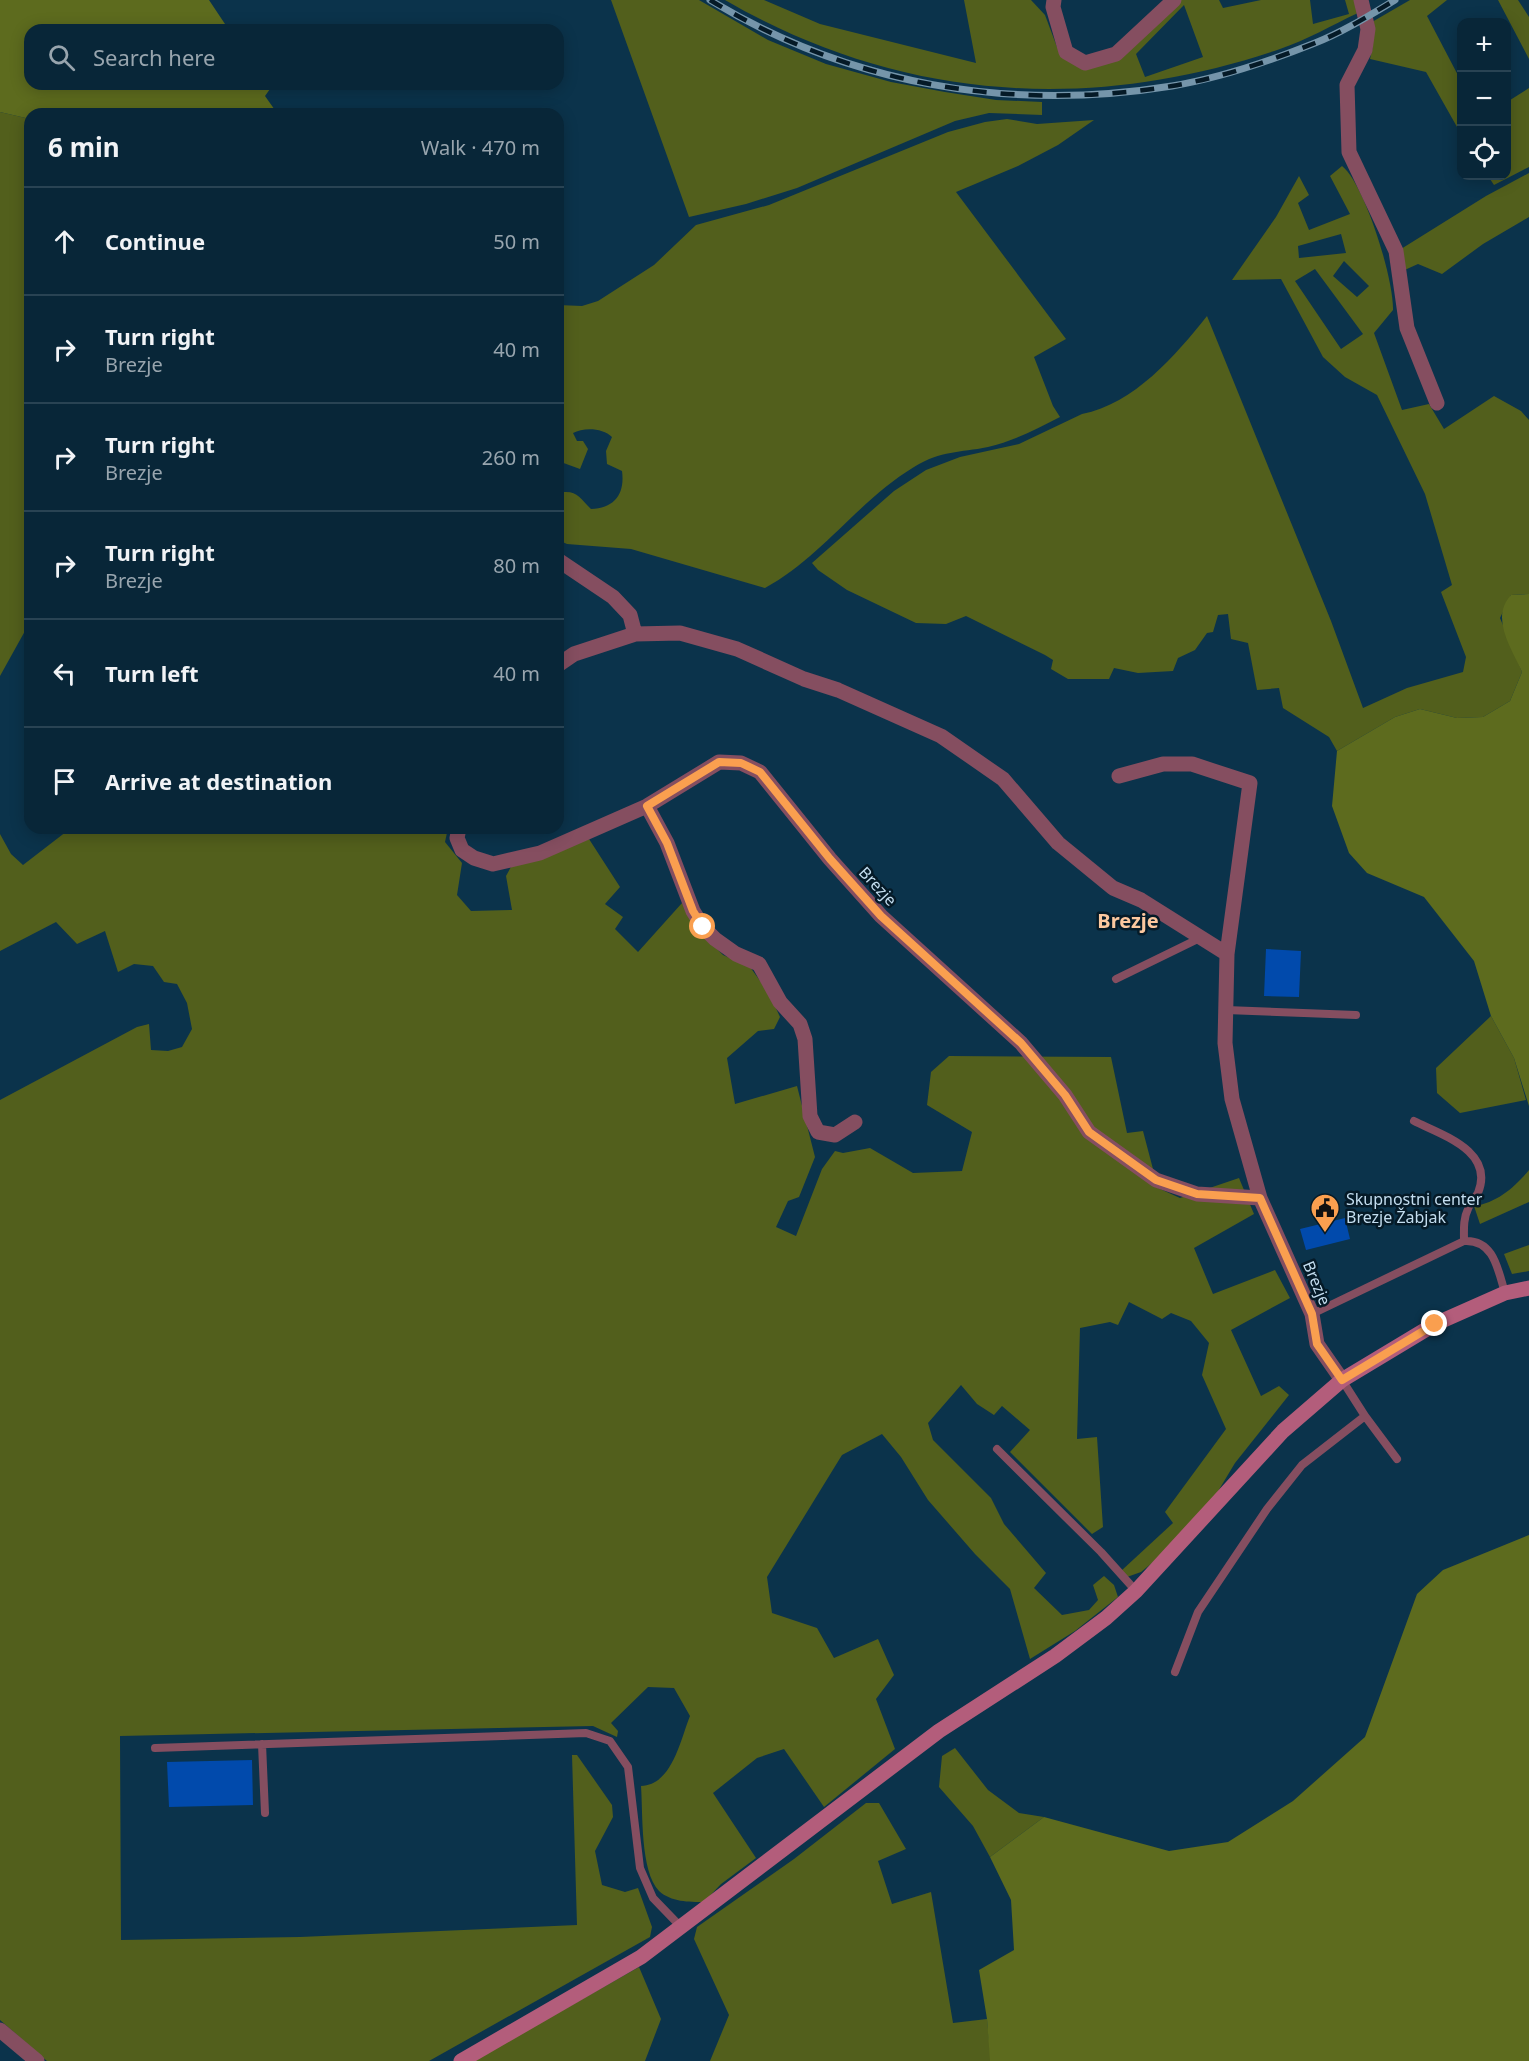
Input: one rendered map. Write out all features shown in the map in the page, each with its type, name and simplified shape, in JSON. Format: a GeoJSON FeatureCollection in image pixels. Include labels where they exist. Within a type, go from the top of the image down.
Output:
{"type":"FeatureCollection","features":[{"type":"Feature","properties":{"kind":"street"},"geometry":{"type":"LineString","coordinates":[[1054,0],[1053,7],[1066,52],[1085,63],[1116,54],[1174,0]]}},
{"type":"Feature","properties":{"kind":"street"},"geometry":{"type":"LineString","coordinates":[[1361,0],[1368,29],[1365,50],[1347,85],[1349,153],[1396,251],[1407,328],[1437,403]]}},
{"type":"Feature","properties":{"kind":"street"},"geometry":{"type":"LineString","coordinates":[[564,564],[613,597],[630,615],[635,634]]}},
{"type":"Feature","properties":{"kind":"street"},"geometry":{"type":"LineString","coordinates":[[564,661],[574,654],[635,634],[680,633],[737,650],[941,736],[1003,779],[1058,843],[1113,888],[1141,900],[1227,954]]}},
{"type":"Feature","properties":{"kind":"street","name":"Brezje"},"geometry":{"type":"LineString","coordinates":[[458,834],[462,850],[474,858],[493,864],[540,853],[647,806],[719,762],[741,763],[760,772],[830,859],[881,916],[1021,1043],[1065,1095],[1089,1132],[1156,1180],[1197,1194],[1260,1198]]}},
{"type":"Feature","properties":{"kind":"street","name":"Brezje"},"geometry":{"type":"LineString","coordinates":[[1119,776],[1163,764],[1192,764],[1250,783],[1227,954],[1225,1042],[1232,1099],[1260,1198],[1312,1314],[1317,1344],[1342,1380]]}},
{"type":"Feature","properties":{"kind":"street"},"geometry":{"type":"LineString","coordinates":[[647,806],[667,843],[693,911],[703,927],[736,954],[759,964],[780,1002],[800,1024],[805,1039],[810,1116],[818,1132],[835,1135],[855,1122]]}},
{"type":"Feature","properties":{"kind":"street"},"geometry":{"type":"LineString","coordinates":[[460,2061],[641,1957],[939,1731],[1055,1656],[1106,1618],[1136,1591],[1283,1431],[1342,1380],[1435,1324],[1505,1293],[1529,1288]]}},
{"type":"Feature","properties":{"kind":"street"},"geometry":{"type":"LineString","coordinates":[[0,2030],[37,2061]]}},
{"type":"Feature","properties":{"kind":"lane"},"geometry":{"type":"LineString","coordinates":[[1116,979],[1200,938]]}},
{"type":"Feature","properties":{"kind":"lane"},"geometry":{"type":"LineString","coordinates":[[1226,1010],[1356,1015]]}},
{"type":"Feature","properties":{"kind":"lane"},"geometry":{"type":"LineString","coordinates":[[1414,1121],[1469,1149],[1480,1164],[1481,1180],[1478,1194],[1465,1218],[1464,1241]]}},
{"type":"Feature","properties":{"kind":"lane"},"geometry":{"type":"LineString","coordinates":[[1312,1314],[1464,1241],[1476,1240],[1486,1246],[1494,1258],[1505,1293]]}},
{"type":"Feature","properties":{"kind":"lane"},"geometry":{"type":"LineString","coordinates":[[1342,1380],[1396,1460]]}},
{"type":"Feature","properties":{"kind":"lane"},"geometry":{"type":"LineString","coordinates":[[1175,1672],[1198,1612],[1267,1509],[1302,1466],[1365,1416]]}},
{"type":"Feature","properties":{"kind":"lane"},"geometry":{"type":"LineString","coordinates":[[997,1449],[1101,1552],[1136,1591]]}},
{"type":"Feature","properties":{"kind":"lane"},"geometry":{"type":"LineString","coordinates":[[155,1748],[586,1733],[610,1742],[628,1767],[640,1868],[653,1898],[681,1927]]}},
{"type":"Feature","properties":{"kind":"lane"},"geometry":{"type":"LineString","coordinates":[[262,1744],[265,1813]]}},
{"type":"Feature","properties":{"kind":"green space"},"geometry":{"type":"Polygon","coordinates":[[[0,0],[209,0],[225,24],[24,24],[24,90],[269,90],[265,96],[273,108],[24,108],[24,118],[0,112],[0,0]]]}},
{"type":"Feature","properties":{"kind":"green space"},"geometry":{"type":"Polygon","coordinates":[[[611,0],[699,0],[768,40],[826,64],[891,82],[945,92],[996,100],[1042,102],[1042,115],[989,113],[955,121],[797,188],[746,204],[689,217],[611,0]]]}},
{"type":"Feature","properties":{"kind":"green space"},"geometry":{"type":"Polygon","coordinates":[[[725,0],[764,0],[820,24],[976,63],[964,0],[1031,0],[1045,15],[1057,47],[1095,67],[1181,0],[1219,0],[1223,8],[1261,0],[1310,0],[1313,24],[1349,14],[1345,0],[1354,0],[1358,13],[1280,49],[1209,70],[1138,83],[1067,89],[996,87],[927,77],[858,59],[791,34],[725,0]],[[1184,5],[1136,54],[1145,77],[1203,57],[1184,5]]]}},
{"type":"Feature","properties":{"kind":"green space"},"geometry":{"type":"Polygon","coordinates":[[[1410,0],[1447,0],[1427,16],[1457,73],[1457,127],[1426,72],[1370,59],[1373,46],[1372,22],[1410,0]]]}},
{"type":"Feature","properties":{"kind":"green space"},"geometry":{"type":"Polygon","coordinates":[[[1498,0],[1518,0],[1529,17],[1529,59],[1511,25],[1511,18],[1507,18],[1498,0]]]}},
{"type":"Feature","properties":{"kind":"green space"},"geometry":{"type":"Polygon","coordinates":[[[1529,88],[1529,167],[1511,176],[1511,126],[1511,99],[1529,88]]]}},
{"type":"Feature","properties":{"kind":"green space"},"geometry":{"type":"Polygon","coordinates":[[[0,112],[24,118],[24,633],[0,676],[0,112]]]}},
{"type":"Feature","properties":{"kind":"green space"},"geometry":{"type":"Polygon","coordinates":[[[1007,119],[1037,124],[1094,120],[1058,145],[1018,166],[956,192],[1066,339],[1034,357],[1053,406],[1060,417],[1007,441],[988,447],[942,455],[914,467],[876,495],[805,561],[765,588],[631,549],[564,543],[564,492],[573,493],[591,509],[599,508],[612,503],[617,498],[623,479],[622,471],[607,464],[606,451],[612,437],[599,430],[582,430],[573,433],[577,441],[583,441],[588,449],[580,469],[564,463],[564,305],[582,306],[598,301],[654,265],[696,225],[769,205],[948,132],[985,122],[1007,119]]]}},
{"type":"Feature","properties":{"kind":"green space"},"geometry":{"type":"Polygon","coordinates":[[[1342,166],[1351,176],[1369,212],[1383,256],[1389,277],[1393,310],[1374,333],[1402,410],[1429,404],[1444,429],[1494,396],[1521,411],[1529,420],[1529,594],[1511,595],[1500,618],[1522,672],[1510,701],[1483,717],[1457,718],[1420,709],[1395,717],[1337,751],[1329,737],[1283,708],[1279,688],[1257,690],[1248,643],[1231,639],[1228,614],[1218,615],[1213,632],[1207,633],[1195,650],[1178,658],[1173,671],[1138,673],[1114,668],[1109,679],[1068,679],[1051,669],[1053,660],[1045,655],[966,616],[946,624],[916,623],[847,590],[818,570],[812,563],[894,491],[926,470],[960,457],[1019,444],[1082,414],[1101,409],[1119,400],[1168,362],[1207,316],[1331,621],[1363,708],[1407,688],[1463,672],[1466,657],[1441,592],[1452,585],[1425,494],[1377,395],[1345,377],[1323,357],[1281,279],[1232,280],[1276,217],[1299,176],[1309,195],[1298,203],[1309,230],[1350,214],[1330,176],[1342,166]],[[1341,234],[1298,246],[1299,258],[1346,253],[1341,234]],[[1344,261],[1333,276],[1357,297],[1369,286],[1344,261]],[[1315,269],[1295,281],[1341,349],[1363,334],[1315,269]]]}},
{"type":"Feature","properties":{"kind":"green space"},"geometry":{"type":"Polygon","coordinates":[[[1529,173],[1529,217],[1483,244],[1442,274],[1418,264],[1398,273],[1401,249],[1486,196],[1529,173]]]}},
{"type":"Feature","properties":{"kind":"green space"},"geometry":{"type":"Polygon","coordinates":[[[1491,180],[1504,180],[1494,185],[1491,180]]]}},
{"type":"Feature","properties":{"kind":"green space"},"geometry":{"type":"Polygon","coordinates":[[[1529,594],[1529,1106],[1514,1058],[1491,1016],[1474,961],[1424,897],[1367,873],[1349,853],[1332,806],[1337,751],[1395,717],[1420,709],[1457,718],[1483,717],[1510,701],[1522,672],[1504,633],[1502,613],[1511,595],[1529,594]]]}},
{"type":"Feature","properties":{"kind":"green space"},"geometry":{"type":"Polygon","coordinates":[[[0,834],[11,854],[23,865],[63,834],[447,834],[445,842],[462,863],[457,895],[471,911],[512,910],[506,876],[512,865],[589,839],[620,887],[605,904],[623,917],[615,929],[638,952],[682,903],[701,933],[723,955],[750,967],[769,993],[780,1017],[774,1029],[758,1031],[727,1058],[735,1104],[797,1086],[815,1157],[799,1197],[788,1201],[776,1227],[796,1236],[822,1169],[835,1151],[843,1153],[870,1148],[913,1173],[962,1171],[972,1132],[927,1105],[931,1072],[949,1056],[1111,1057],[1127,1133],[1143,1131],[1158,1188],[1180,1198],[1239,1178],[1254,1214],[1194,1248],[1213,1294],[1275,1270],[1290,1298],[1231,1330],[1261,1396],[1279,1386],[1289,1395],[1235,1463],[1217,1493],[1169,1549],[1141,1572],[1127,1577],[1121,1571],[1173,1523],[1165,1512],[1226,1429],[1202,1375],[1209,1343],[1191,1321],[1171,1313],[1162,1319],[1129,1302],[1118,1325],[1110,1322],[1080,1328],[1077,1439],[1097,1437],[1103,1527],[1092,1534],[1010,1452],[1030,1430],[1002,1406],[994,1415],[977,1404],[961,1385],[928,1423],[933,1440],[991,1498],[1004,1524],[1046,1573],[1034,1588],[1062,1615],[1089,1610],[1098,1600],[1093,1585],[1104,1576],[1114,1585],[1118,1597],[1075,1631],[1030,1659],[1010,1589],[975,1554],[928,1500],[901,1457],[882,1434],[842,1455],[767,1577],[772,1613],[817,1628],[834,1658],[878,1639],[894,1675],[876,1699],[895,1749],[824,1807],[784,1749],[757,1758],[713,1793],[756,1858],[721,1884],[704,1902],[686,1901],[664,1895],[653,1882],[645,1856],[641,1786],[652,1784],[667,1770],[678,1749],[690,1716],[674,1688],[648,1687],[611,1723],[618,1731],[617,1737],[593,1726],[120,1736],[121,1940],[300,1937],[577,1925],[572,1755],[577,1755],[612,1805],[613,1817],[595,1851],[602,1885],[625,1892],[638,1888],[652,1927],[650,1937],[429,2061],[47,2061],[0,2020],[0,1100],[137,1027],[149,1024],[151,1050],[168,1051],[182,1047],[192,1029],[187,1003],[177,984],[164,982],[153,966],[134,964],[118,972],[105,931],[77,944],[56,922],[0,951],[0,834]]]}},
{"type":"Feature","properties":{"kind":"green space"},"geometry":{"type":"Polygon","coordinates":[[[1491,1016],[1514,1058],[1526,1100],[1460,1113],[1437,1093],[1436,1068],[1491,1016]]]}},
{"type":"Feature","properties":{"kind":"green space"},"geometry":{"type":"Polygon","coordinates":[[[1529,1170],[1529,1202],[1480,1224],[1474,1206],[1498,1198],[1529,1170]]]}},
{"type":"Feature","properties":{"kind":"green space"},"geometry":{"type":"Polygon","coordinates":[[[1529,1245],[1529,1271],[1512,1274],[1504,1254],[1529,1245]]]}},
{"type":"Feature","properties":{"kind":"green space"},"geometry":{"type":"Polygon","coordinates":[[[1529,1535],[1529,2061],[990,2061],[987,2019],[979,1970],[1014,1950],[1011,1900],[990,1857],[1044,1817],[1169,1851],[1228,1842],[1293,1801],[1365,1737],[1417,1594],[1443,1570],[1529,1535]]]}},
{"type":"Feature","properties":{"kind":"green space"},"geometry":{"type":"Polygon","coordinates":[[[955,1748],[988,1790],[1019,1813],[1044,1817],[990,1857],[973,1826],[939,1787],[942,1756],[955,1748]]]}},
{"type":"Feature","properties":{"kind":"green space"},"geometry":{"type":"Polygon","coordinates":[[[866,1803],[879,1803],[906,1849],[878,1861],[892,1904],[931,1892],[953,2023],[987,2019],[991,2061],[710,2061],[729,2015],[694,1939],[697,1927],[794,1859],[866,1803]]]}},
{"type":"Feature","properties":{"kind":"green space"},"geometry":{"type":"Polygon","coordinates":[[[639,1967],[661,2019],[645,2061],[473,2061],[639,1967]]]}},
{"type":"Feature","properties":{"kind":"building"},"geometry":{"type":"Polygon","coordinates":[[[1266,949],[1301,951],[1299,997],[1264,996],[1266,949]]]}},
{"type":"Feature","properties":{"kind":"building","name":"Skupnostni center Brezje Žabjak"},"geometry":{"type":"Polygon","coordinates":[[[1345,1218],[1350,1239],[1306,1250],[1300,1229],[1345,1218]]]}},
{"type":"Feature","properties":{"kind":"building"},"geometry":{"type":"Polygon","coordinates":[[[252,1760],[253,1805],[169,1807],[167,1762],[252,1760]]]}},
{"type":"Feature","properties":{"kind":"railway"},"geometry":{"type":"LineString","coordinates":[[710,0],[763,29],[818,53],[875,71],[933,85],[992,93],[1051,95],[1111,93],[1172,86],[1226,74],[1325,39],[1395,0]]}},
{"type":"Feature","properties":{"kind":"place","name":"Skupnostni center Brezje Žabjak"},"geometry":{"type":"Point","coordinates":[1325,1234]}},
{"type":"Feature","properties":{"kind":"district","name":"Brezje"},"geometry":{"type":"Point","coordinates":[1128,920]}},
{"type":"Feature","properties":{"kind":"route"},"geometry":{"type":"LineString","coordinates":[[703,927],[693,911],[667,843],[647,806],[719,762],[741,763],[760,772],[830,859],[881,916],[988,1016],[1021,1043],[1065,1095],[1089,1132],[1156,1180],[1197,1194],[1260,1198],[1312,1314],[1317,1344],[1342,1380],[1435,1324]]}}]}
